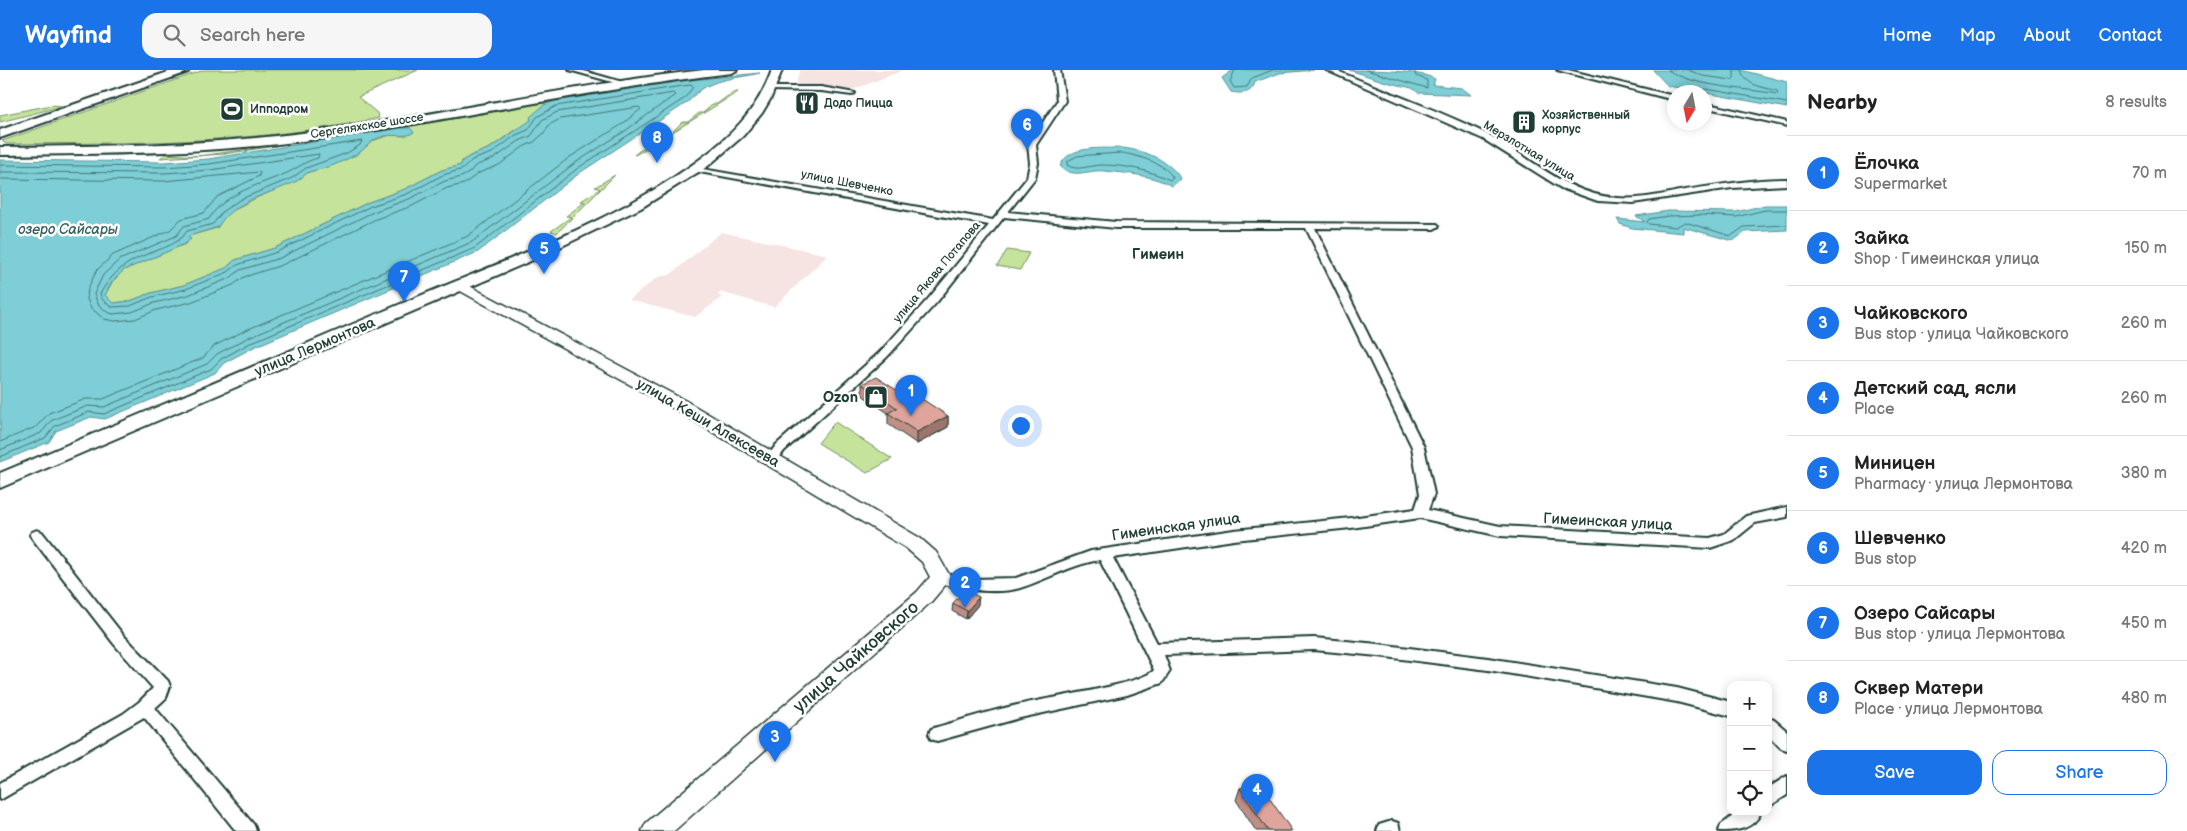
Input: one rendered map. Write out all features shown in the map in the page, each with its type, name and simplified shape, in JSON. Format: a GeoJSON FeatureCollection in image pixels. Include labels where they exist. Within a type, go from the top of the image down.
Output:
{"type":"FeatureCollection","features":[{"type":"Feature","properties":{"kind":"main road"},"geometry":{"type":"LineString","coordinates":[[0,134],[184,70]]}},
{"type":"Feature","properties":{"kind":"main road","name":"Сергеляхское шоссе"},"geometry":{"type":"LineString","coordinates":[[0,151],[186,146],[262,141],[364,127],[623,83],[732,70]]}},
{"type":"Feature","properties":{"kind":"main road","name":"улица Лермонтова"},"geometry":{"type":"LineString","coordinates":[[0,481],[460,285],[583,231],[649,197],[694,169],[744,127],[756,114],[772,89],[777,70]]}},
{"type":"Feature","properties":{"kind":"main road","name":"улица Кеши Алексеева"},"geometry":{"type":"LineString","coordinates":[[460,285],[680,406],[913,543],[929,556],[941,578]]}},
{"type":"Feature","properties":{"kind":"main road","name":"улица Чайковского"},"geometry":{"type":"LineString","coordinates":[[655,831],[912,608],[941,578]]}},
{"type":"Feature","properties":{"kind":"street"},"geometry":{"type":"LineString","coordinates":[[572,70],[623,83]]}},
{"type":"Feature","properties":{"kind":"street","name":"улица Якова Потапова"},"geometry":{"type":"LineString","coordinates":[[772,459],[780,448],[883,354],[933,300],[1031,178],[1034,163],[1032,145],[1061,101],[1057,70]]}},
{"type":"Feature","properties":{"kind":"street","name":"Мерзлотная улица"},"geometry":{"type":"LineString","coordinates":[[1329,70],[1473,131],[1499,144],[1540,174],[1563,186],[1598,198],[1616,201],[1642,200],[1756,182],[1787,182]]}},
{"type":"Feature","properties":{"kind":"street"},"geometry":{"type":"LineString","coordinates":[[1560,70],[1667,96]]}},
{"type":"Feature","properties":{"kind":"street"},"geometry":{"type":"LineString","coordinates":[[772,89],[821,89],[852,93]]}},
{"type":"Feature","properties":{"kind":"street"},"geometry":{"type":"LineString","coordinates":[[1712,107],[1787,124]]}},
{"type":"Feature","properties":{"kind":"street","name":"улица Шевченко"},"geometry":{"type":"LineString","coordinates":[[694,169],[994,223]]}},
{"type":"Feature","properties":{"kind":"street"},"geometry":{"type":"LineString","coordinates":[[1002,214],[1041,219],[1116,224],[1434,226]]}},
{"type":"Feature","properties":{"kind":"street"},"geometry":{"type":"LineString","coordinates":[[1309,225],[1418,447],[1427,494],[1420,513]]}},
{"type":"Feature","properties":{"kind":"street","name":"Гимеинская улица"},"geometry":{"type":"LineString","coordinates":[[941,578],[971,584],[996,585],[1017,582],[1091,556],[1234,535],[1352,523],[1420,513],[1500,531],[1710,543],[1729,537],[1750,519],[1787,512]]}},
{"type":"Feature","properties":{"kind":"street"},"geometry":{"type":"LineString","coordinates":[[0,792],[129,719],[160,693],[162,686],[119,640],[36,535]]}},
{"type":"Feature","properties":{"kind":"street"},"geometry":{"type":"LineString","coordinates":[[937,734],[1020,711],[1127,688],[1156,678],[1162,671],[1153,649],[1104,554]]}},
{"type":"Feature","properties":{"kind":"street"},"geometry":{"type":"LineString","coordinates":[[1153,649],[1314,644],[1378,650],[1488,664],[1677,695],[1727,708]]}},
{"type":"Feature","properties":{"kind":"street"},"geometry":{"type":"LineString","coordinates":[[145,707],[247,831]]}},
{"type":"Feature","properties":{"kind":"street"},"geometry":{"type":"LineString","coordinates":[[1769,726],[1787,743]]}},
{"type":"Feature","properties":{"kind":"street"},"geometry":{"type":"LineString","coordinates":[[1772,796],[1787,784]]}},
{"type":"Feature","properties":{"kind":"street"},"geometry":{"type":"LineString","coordinates":[[1728,831],[1747,816]]}},
{"type":"Feature","properties":{"kind":"shaded area"},"geometry":{"type":"Polygon","coordinates":[[[800,70],[904,70],[852,90],[795,86],[800,70]]]}},
{"type":"Feature","properties":{"kind":"shaded area"},"geometry":{"type":"Polygon","coordinates":[[[721,232],[828,255],[774,307],[720,292],[718,295],[722,297],[695,317],[629,300],[658,277],[670,275],[721,232]]]}},
{"type":"Feature","properties":{"kind":"green space","name":"Ипподром"},"geometry":{"type":"Polygon","coordinates":[[[204,70],[418,70],[358,97],[377,113],[379,118],[333,127],[240,137],[147,142],[6,144],[2,141],[204,70]]]}},
{"type":"Feature","properties":{"kind":"green space"},"geometry":{"type":"Polygon","coordinates":[[[733,92],[738,92],[637,154],[634,155],[649,143],[654,143],[666,132],[671,133],[682,122],[688,122],[733,92]]]}},
{"type":"Feature","properties":{"kind":"green space"},"geometry":{"type":"Polygon","coordinates":[[[555,101],[544,105],[525,126],[513,131],[490,148],[470,156],[462,161],[461,165],[442,170],[405,189],[369,202],[275,248],[235,260],[226,268],[184,285],[151,293],[130,301],[113,303],[105,295],[112,282],[124,270],[185,244],[190,239],[187,237],[189,236],[217,228],[224,216],[229,212],[256,198],[294,182],[309,172],[328,167],[356,155],[372,141],[390,135],[406,136],[410,128],[400,128],[555,101]]]}},
{"type":"Feature","properties":{"kind":"green space"},"geometry":{"type":"Polygon","coordinates":[[[52,105],[63,106],[0,122],[0,115],[52,105]]]}},
{"type":"Feature","properties":{"kind":"green space"},"geometry":{"type":"Polygon","coordinates":[[[300,142],[224,154],[205,155],[300,142]]]}},
{"type":"Feature","properties":{"kind":"green space"},"geometry":{"type":"Polygon","coordinates":[[[166,154],[195,156],[160,158],[166,154]]]}},
{"type":"Feature","properties":{"kind":"green space"},"geometry":{"type":"Polygon","coordinates":[[[615,175],[557,233],[551,231],[571,217],[566,216],[585,202],[581,201],[600,189],[595,187],[615,175]]]}},
{"type":"Feature","properties":{"kind":"green space"},"geometry":{"type":"Polygon","coordinates":[[[1007,250],[1029,253],[1020,270],[997,266],[1007,250]]]}},
{"type":"Feature","properties":{"kind":"green space"},"geometry":{"type":"Polygon","coordinates":[[[835,422],[892,459],[867,473],[818,443],[835,422]]]}},
{"type":"Feature","properties":{"kind":"water"},"geometry":{"type":"Polygon","coordinates":[[[1233,70],[1314,70],[1280,73],[1255,82],[1252,89],[1239,93],[1231,92],[1222,78],[1233,70]]]}},
{"type":"Feature","properties":{"kind":"water"},"geometry":{"type":"Polygon","coordinates":[[[1349,70],[1394,71],[1428,76],[1435,79],[1433,85],[1462,88],[1471,95],[1419,93],[1412,88],[1349,70]]]}},
{"type":"Feature","properties":{"kind":"water"},"geometry":{"type":"Polygon","coordinates":[[[1653,70],[1741,70],[1787,82],[1787,108],[1712,94],[1712,85],[1667,85],[1653,70]]]}},
{"type":"Feature","properties":{"kind":"water","name":"озеро Сайсары"},"geometry":{"type":"Polygon","coordinates":[[[760,73],[721,81],[704,88],[688,102],[581,172],[478,252],[254,347],[224,363],[215,373],[105,419],[91,417],[56,431],[49,442],[0,462],[0,160],[164,162],[208,159],[400,128],[410,128],[414,132],[407,135],[377,138],[360,152],[345,160],[329,167],[309,172],[285,187],[242,204],[233,210],[218,227],[189,236],[191,239],[185,244],[124,270],[112,282],[105,295],[113,303],[130,301],[151,293],[184,285],[226,268],[235,260],[275,248],[369,202],[405,189],[442,170],[461,165],[462,161],[490,148],[531,120],[530,117],[544,105],[555,101],[681,81],[760,73]]]}},
{"type":"Feature","properties":{"kind":"water"},"geometry":{"type":"Polygon","coordinates":[[[1097,148],[1123,148],[1140,151],[1163,161],[1181,179],[1172,186],[1156,179],[1139,175],[1098,171],[1076,173],[1065,170],[1060,166],[1064,159],[1079,151],[1097,148]]]}},
{"type":"Feature","properties":{"kind":"water"},"geometry":{"type":"Polygon","coordinates":[[[1765,205],[1787,205],[1787,230],[1745,232],[1733,241],[1683,227],[1683,233],[1632,228],[1620,224],[1617,219],[1645,222],[1636,216],[1668,211],[1736,212],[1765,205]]]}},
{"type":"Feature","properties":{"kind":"building"},"geometry":{"type":"Polygon","coordinates":[[[876,377],[912,400],[919,397],[948,416],[917,432],[888,413],[897,408],[862,384],[876,377]]]}},
{"type":"Feature","properties":{"kind":"building"},"geometry":{"type":"Polygon","coordinates":[[[965,590],[979,597],[967,611],[953,603],[965,590]]]}},
{"type":"Feature","properties":{"kind":"building"},"geometry":{"type":"Polygon","coordinates":[[[1259,783],[1292,831],[1268,831],[1240,788],[1259,783]]]}},
{"type":"Feature","properties":{"kind":"place","name":"Додо Пицца"},"geometry":{"type":"Point","coordinates":[807,103]}},
{"type":"Feature","properties":{"kind":"place","name":"Ипподром"},"geometry":{"type":"Point","coordinates":[232,109]}},
{"type":"Feature","properties":{"kind":"place","name":"Хозяйственный корпус"},"geometry":{"type":"Point","coordinates":[1524,122]}},
{"type":"Feature","properties":{"kind":"place","name":"Шевченко"},"geometry":{"type":"Point","coordinates":[1027,150]}},
{"type":"Feature","properties":{"kind":"place","name":"Сквер Матери"},"geometry":{"type":"Point","coordinates":[657,163]}},
{"type":"Feature","properties":{"kind":"place","name":"Миницен"},"geometry":{"type":"Point","coordinates":[544,274]}},
{"type":"Feature","properties":{"kind":"place","name":"Озеро Сайсары"},"geometry":{"type":"Point","coordinates":[404,302]}},
{"type":"Feature","properties":{"kind":"place","name":"Ozon"},"geometry":{"type":"Point","coordinates":[876,397]}},
{"type":"Feature","properties":{"kind":"place","name":"Ёлочка"},"geometry":{"type":"Point","coordinates":[911,416]}},
{"type":"Feature","properties":{"kind":"place","name":"Зайка"},"geometry":{"type":"Point","coordinates":[965,608]}},
{"type":"Feature","properties":{"kind":"place","name":"Чайковского"},"geometry":{"type":"Point","coordinates":[775,762]}},
{"type":"Feature","properties":{"kind":"place","name":"Детский сад, ясли"},"geometry":{"type":"Point","coordinates":[1257,815]}},
{"type":"Feature","properties":{"kind":"district","name":"Гимеин"},"geometry":{"type":"Point","coordinates":[1158,254]}}]}
